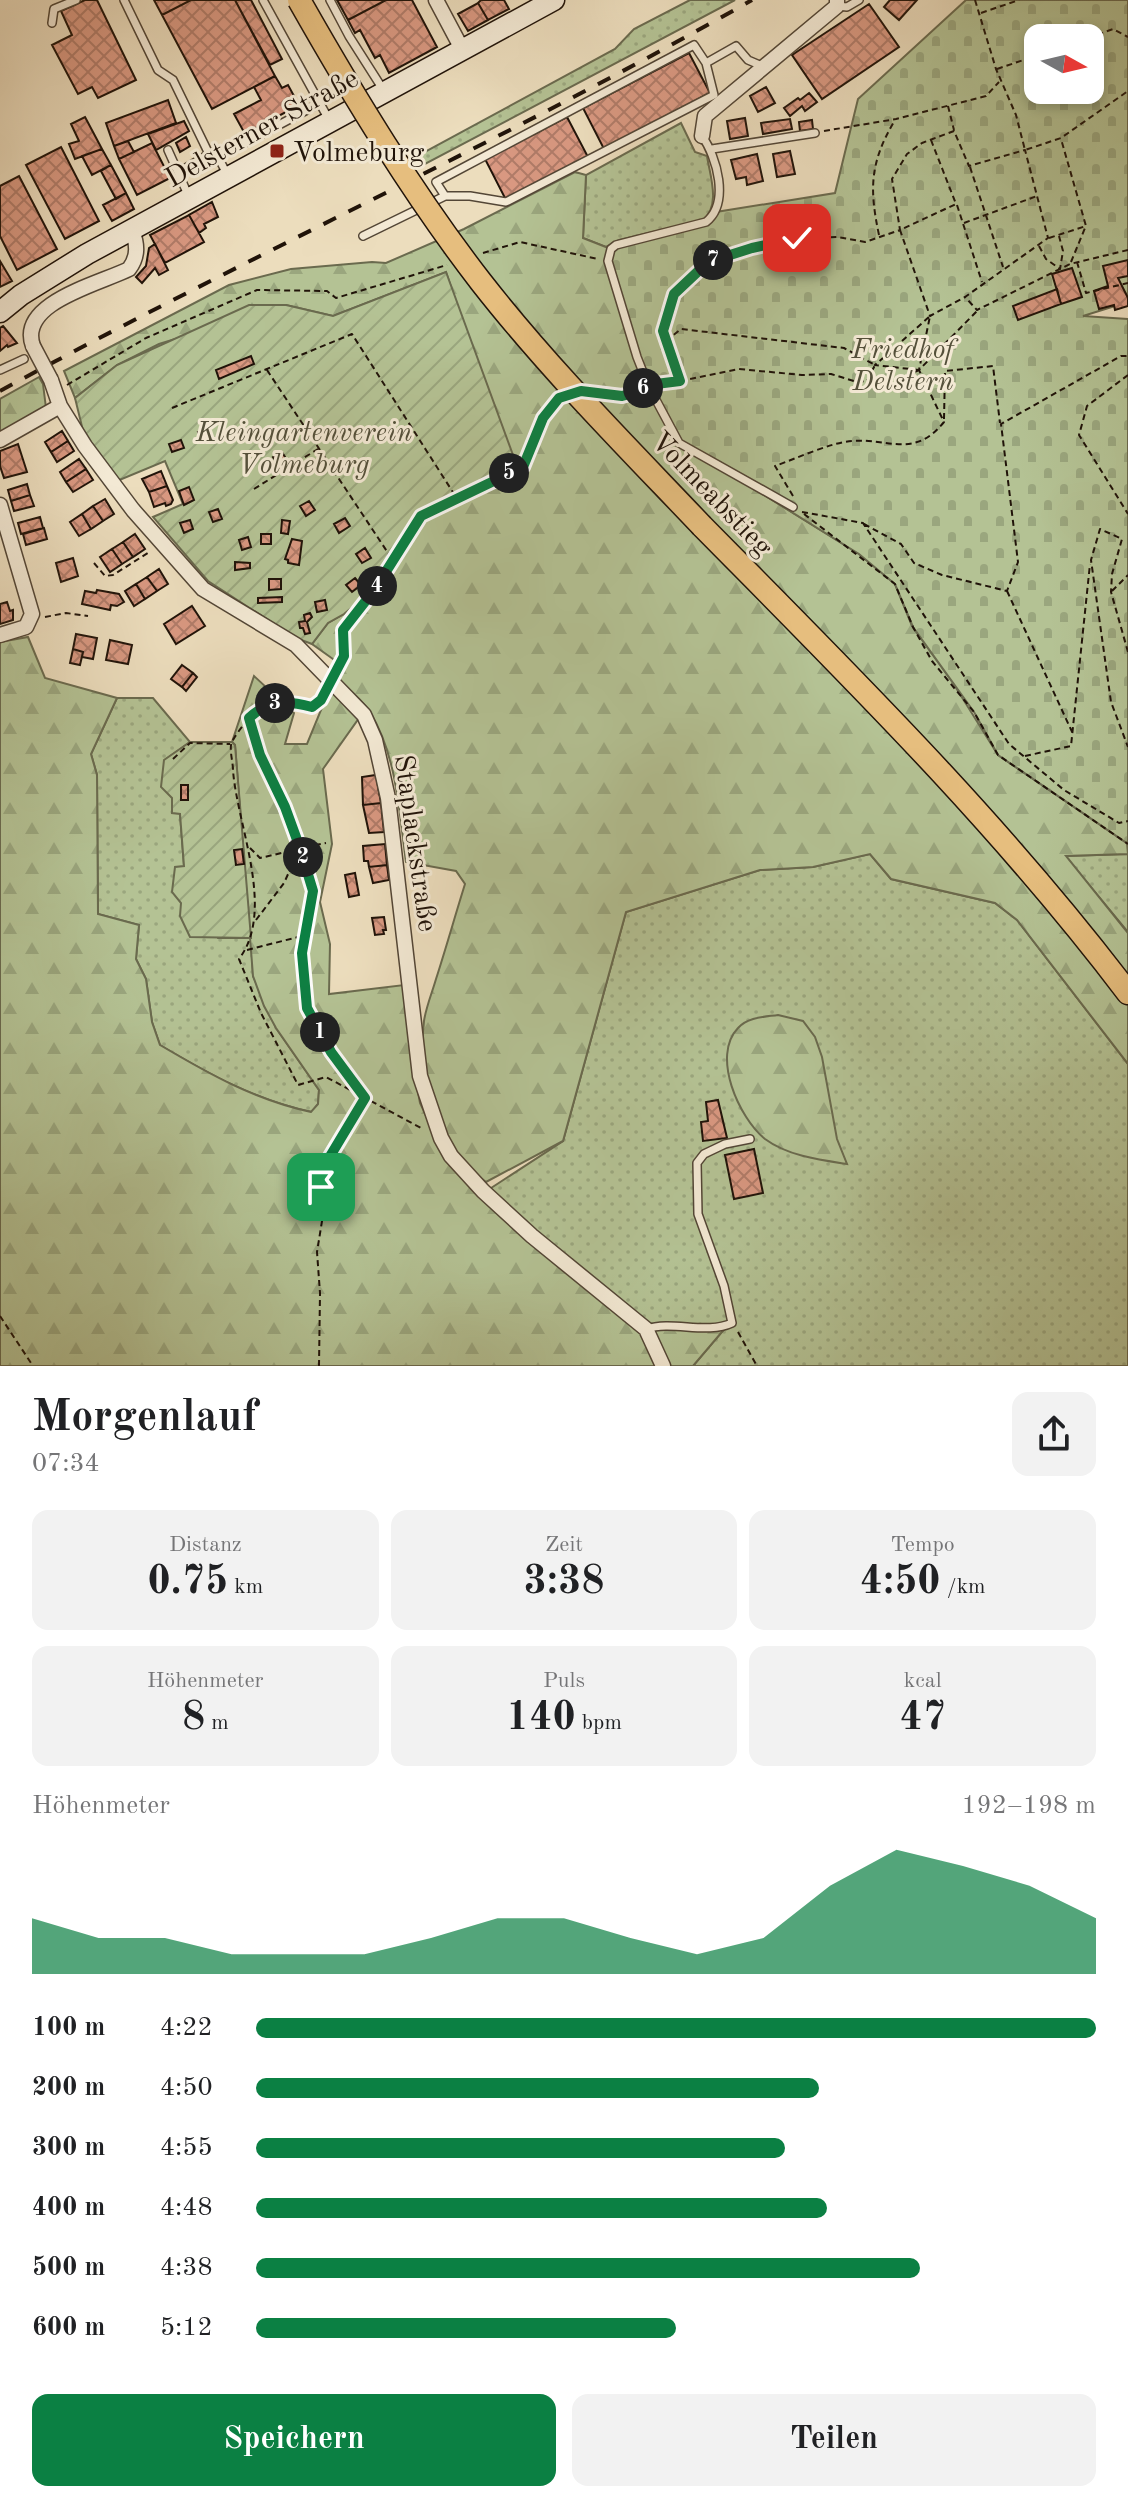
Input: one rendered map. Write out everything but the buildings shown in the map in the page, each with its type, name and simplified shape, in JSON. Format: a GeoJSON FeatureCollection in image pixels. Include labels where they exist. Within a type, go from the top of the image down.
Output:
{"type":"FeatureCollection","features":[{"type":"Feature","properties":{"kind":"main road","name":"Volmeabstieg"},"geometry":{"type":"LineString","coordinates":[[299,0],[383,141],[481,281],[594,412],[984,816],[1128,993]]}},
{"type":"Feature","properties":{"kind":"street"},"geometry":{"type":"LineString","coordinates":[[436,0],[462,49]]}},
{"type":"Feature","properties":{"kind":"street","name":"Delsterner Straße"},"geometry":{"type":"LineString","coordinates":[[0,312],[55,272],[229,178],[324,112],[384,91],[554,0]]}},
{"type":"Feature","properties":{"kind":"street"},"geometry":{"type":"LineString","coordinates":[[702,136],[705,116],[837,3]]}},
{"type":"Feature","properties":{"kind":"street"},"geometry":{"type":"LineString","coordinates":[[29,353],[30,330],[34,320],[47,306],[129,269],[136,252],[132,230]]}},
{"type":"Feature","properties":{"kind":"street","name":"Staplackstraße"},"geometry":{"type":"LineString","coordinates":[[29,353],[53,385],[60,406],[113,484],[203,589],[296,645],[364,715],[382,764],[402,899],[420,1076],[441,1138],[451,1156],[483,1191],[532,1236],[646,1329],[663,1366]]}},
{"type":"Feature","properties":{"kind":"street"},"geometry":{"type":"LineString","coordinates":[[0,440],[60,406]]}},
{"type":"Feature","properties":{"kind":"street"},"geometry":{"type":"LineString","coordinates":[[0,505],[32,614],[26,627],[0,635]]}},
{"type":"Feature","properties":{"kind":"lane"},"geometry":{"type":"LineString","coordinates":[[52,23],[54,9],[76,0]]}},
{"type":"Feature","properties":{"kind":"lane"},"geometry":{"type":"LineString","coordinates":[[124,0],[158,70],[173,80],[213,155],[229,178]]}},
{"type":"Feature","properties":{"kind":"lane"},"geometry":{"type":"LineString","coordinates":[[179,172],[213,155],[324,112],[263,0]]}},
{"type":"Feature","properties":{"kind":"lane"},"geometry":{"type":"LineString","coordinates":[[330,0],[384,91]]}},
{"type":"Feature","properties":{"kind":"lane"},"geometry":{"type":"LineString","coordinates":[[837,3],[847,7],[859,0]]}},
{"type":"Feature","properties":{"kind":"lane"},"geometry":{"type":"LineString","coordinates":[[363,236],[445,196],[470,196],[506,202],[714,95],[706,63],[694,45],[436,182],[445,196]]}},
{"type":"Feature","properties":{"kind":"lane"},"geometry":{"type":"LineString","coordinates":[[706,63],[736,46],[748,60],[762,66]]}},
{"type":"Feature","properties":{"kind":"lane"},"geometry":{"type":"LineString","coordinates":[[712,149],[815,133]]}},
{"type":"Feature","properties":{"kind":"lane"},"geometry":{"type":"LineString","coordinates":[[702,136],[712,149],[720,201],[712,218],[616,245],[611,249],[608,261],[637,357],[648,385],[679,443],[794,504]]}},
{"type":"Feature","properties":{"kind":"lane"},"geometry":{"type":"LineString","coordinates":[[168,150],[189,199]]}},
{"type":"Feature","properties":{"kind":"lane"},"geometry":{"type":"LineString","coordinates":[[0,370],[29,353]]}},
{"type":"Feature","properties":{"kind":"lane"},"geometry":{"type":"LineString","coordinates":[[646,1329],[657,1325],[717,1327],[732,1323],[724,1286],[698,1214],[697,1163],[704,1154],[725,1144],[750,1139]]}},
{"type":"Feature","properties":{"kind":"path"},"geometry":{"type":"LineString","coordinates":[[975,0],[996,69],[1016,115],[1048,238]]}},
{"type":"Feature","properties":{"kind":"path"},"geometry":{"type":"LineString","coordinates":[[980,13],[1019,0]]}},
{"type":"Feature","properties":{"kind":"path"},"geometry":{"type":"LineString","coordinates":[[1104,32],[1113,29],[1128,37]]}},
{"type":"Feature","properties":{"kind":"path"},"geometry":{"type":"LineString","coordinates":[[996,69],[1024,60]]}},
{"type":"Feature","properties":{"kind":"path"},"geometry":{"type":"LineString","coordinates":[[815,133],[896,119],[986,96],[1001,80]]}},
{"type":"Feature","properties":{"kind":"path"},"geometry":{"type":"LineString","coordinates":[[969,166],[1061,138],[1128,91]]}},
{"type":"Feature","properties":{"kind":"path"},"geometry":{"type":"LineString","coordinates":[[948,106],[1003,270]]}},
{"type":"Feature","properties":{"kind":"path"},"geometry":{"type":"LineString","coordinates":[[880,237],[872,203],[871,180],[880,146],[896,119]]}},
{"type":"Feature","properties":{"kind":"path"},"geometry":{"type":"LineString","coordinates":[[944,422],[919,370],[930,316],[900,230],[892,179],[907,154],[931,139],[954,131]]}},
{"type":"Feature","properties":{"kind":"path"},"geometry":{"type":"LineString","coordinates":[[1061,138],[1086,226],[1070,264]]}},
{"type":"Feature","properties":{"kind":"path"},"geometry":{"type":"LineString","coordinates":[[931,139],[983,284]]}},
{"type":"Feature","properties":{"kind":"path"},"geometry":{"type":"LineString","coordinates":[[963,224],[1037,196]]}},
{"type":"Feature","properties":{"kind":"path"},"geometry":{"type":"LineString","coordinates":[[680,381],[663,331],[674,294],[708,262],[797,238],[838,237],[865,242],[900,230],[956,204]]}},
{"type":"Feature","properties":{"kind":"path"},"geometry":{"type":"LineString","coordinates":[[867,381],[875,365],[930,316],[965,297],[1048,238],[1086,226]]}},
{"type":"Feature","properties":{"kind":"path"},"geometry":{"type":"LineString","coordinates":[[1059,234],[1063,251],[1060,269]]}},
{"type":"Feature","properties":{"kind":"path"},"geometry":{"type":"LineString","coordinates":[[474,256],[520,242],[608,261]]}},
{"type":"Feature","properties":{"kind":"path"},"geometry":{"type":"LineString","coordinates":[[1038,245],[1046,259],[1060,269]]}},
{"type":"Feature","properties":{"kind":"path"},"geometry":{"type":"LineString","coordinates":[[595,393],[622,396],[648,385],[739,369],[802,375],[831,374],[857,382],[898,380],[919,370],[977,310],[1070,264],[1128,250]]}},
{"type":"Feature","properties":{"kind":"path"},"geometry":{"type":"LineString","coordinates":[[53,385],[146,338],[257,290],[327,291],[336,298],[459,261]]}},
{"type":"Feature","properties":{"kind":"path"},"geometry":{"type":"LineString","coordinates":[[1077,262],[1086,293],[1128,283]]}},
{"type":"Feature","properties":{"kind":"path"},"geometry":{"type":"LineString","coordinates":[[965,297],[977,310]]}},
{"type":"Feature","properties":{"kind":"path"},"geometry":{"type":"LineString","coordinates":[[666,341],[681,329],[844,348],[875,365],[919,370]]}},
{"type":"Feature","properties":{"kind":"path"},"geometry":{"type":"LineString","coordinates":[[172,408],[352,334],[457,498]]}},
{"type":"Feature","properties":{"kind":"path"},"geometry":{"type":"LineString","coordinates":[[1001,424],[1121,356],[1128,356]]}},
{"type":"Feature","properties":{"kind":"path"},"geometry":{"type":"LineString","coordinates":[[1074,735],[1007,591],[1018,562],[993,366],[945,371],[944,422],[932,436],[900,446],[851,441],[775,466],[794,504],[802,512],[895,584],[932,661],[974,712],[998,755],[1128,844]]}},
{"type":"Feature","properties":{"kind":"path"},"geometry":{"type":"LineString","coordinates":[[267,369],[392,559]]}},
{"type":"Feature","properties":{"kind":"path"},"geometry":{"type":"LineString","coordinates":[[1128,375],[1087,406],[1079,435],[1128,514]]}},
{"type":"Feature","properties":{"kind":"path"},"geometry":{"type":"LineString","coordinates":[[255,921],[249,847],[234,786],[231,744],[249,718],[262,706],[286,701],[312,707],[321,700],[344,656],[343,630],[375,589],[421,516],[523,467],[543,418],[559,398]]}},
{"type":"Feature","properties":{"kind":"path"},"geometry":{"type":"LineString","coordinates":[[254,489],[319,449]]}},
{"type":"Feature","properties":{"kind":"path"},"geometry":{"type":"LineString","coordinates":[[802,512],[863,523],[901,544],[914,563],[942,575],[1007,591]]}},
{"type":"Feature","properties":{"kind":"path"},"geometry":{"type":"LineString","coordinates":[[863,523],[1009,744],[1064,790],[1119,823],[1128,821]]}},
{"type":"Feature","properties":{"kind":"path"},"geometry":{"type":"LineString","coordinates":[[1024,756],[1071,746],[1091,560],[1100,529],[1122,539],[1112,574],[1111,592],[1128,652]]}},
{"type":"Feature","properties":{"kind":"path"},"geometry":{"type":"LineString","coordinates":[[94,563],[105,576],[113,575],[162,544]]}},
{"type":"Feature","properties":{"kind":"path"},"geometry":{"type":"LineString","coordinates":[[1091,560],[1111,702],[1128,747]]}},
{"type":"Feature","properties":{"kind":"path"},"geometry":{"type":"LineString","coordinates":[[1111,592],[1128,575]]}},
{"type":"Feature","properties":{"kind":"path"},"geometry":{"type":"LineString","coordinates":[[32,614],[48,618],[66,613],[88,616]]}},
{"type":"Feature","properties":{"kind":"path"},"geometry":{"type":"LineString","coordinates":[[249,718],[260,755],[285,807],[313,891],[302,953],[307,1008],[331,1052],[365,1098]]}},
{"type":"Feature","properties":{"kind":"path"},"geometry":{"type":"LineString","coordinates":[[173,759],[190,743],[231,744]]}},
{"type":"Feature","properties":{"kind":"path"},"geometry":{"type":"LineString","coordinates":[[249,847],[260,858],[326,843]]}},
{"type":"Feature","properties":{"kind":"path"},"geometry":{"type":"LineString","coordinates":[[300,848],[284,883],[255,921],[246,951],[239,959],[261,1013],[298,1085],[326,1077],[441,1138]]}},
{"type":"Feature","properties":{"kind":"path"},"geometry":{"type":"LineString","coordinates":[[246,951],[306,935]]}},
{"type":"Feature","properties":{"kind":"path"},"geometry":{"type":"LineString","coordinates":[[319,1366],[317,1252],[323,1215],[321,1187],[326,1163],[365,1098]]}},
{"type":"Feature","properties":{"kind":"path"},"geometry":{"type":"LineString","coordinates":[[0,1316],[33,1366]]}},
{"type":"Feature","properties":{"kind":"path"},"geometry":{"type":"LineString","coordinates":[[732,1323],[757,1366]]}},
{"type":"Feature","properties":{"kind":"green space"},"geometry":{"type":"Polygon","coordinates":[[[690,0],[735,0],[425,164],[419,155],[615,49],[634,29],[690,0]]]}},
{"type":"Feature","properties":{"kind":"green space","name":"Friedhof Delstern"},"geometry":{"type":"Polygon","coordinates":[[[966,0],[1128,0],[1128,302],[1083,316],[1128,319],[1128,844],[998,755],[974,712],[913,627],[895,584],[859,554],[679,442],[648,385],[609,254],[611,249],[706,222],[716,212],[835,193],[858,99],[966,0]]]}},
{"type":"Feature","properties":{"kind":"green space"},"geometry":{"type":"Polygon","coordinates":[[[681,123],[695,152],[707,156],[713,198],[712,206],[703,220],[619,240],[606,247],[583,238],[586,175],[681,123]]]}},
{"type":"Feature","properties":{"kind":"green space"},"geometry":{"type":"Polygon","coordinates":[[[575,172],[586,175],[583,238],[611,249],[679,442],[859,554],[895,584],[912,626],[953,683],[998,755],[1127,843],[1128,854],[1066,856],[1128,933],[1128,1064],[1017,920],[995,903],[891,879],[870,854],[813,867],[760,870],[626,912],[563,1141],[486,1182],[456,1151],[444,1131],[428,1088],[423,1042],[426,1010],[465,884],[456,871],[406,862],[396,785],[379,729],[362,702],[335,677],[340,664],[312,644],[328,623],[374,589],[389,553],[398,548],[419,515],[512,468],[446,272],[333,316],[286,305],[159,344],[117,365],[75,398],[64,371],[229,285],[291,269],[386,263],[464,229],[575,172]]]}},
{"type":"Feature","properties":{"kind":"green space","name":"Kleingartenverein Volmeburg"},"geometry":{"type":"Polygon","coordinates":[[[446,272],[517,466],[419,515],[398,548],[389,553],[374,589],[328,623],[312,644],[296,638],[208,581],[153,517],[183,504],[165,461],[117,481],[85,439],[75,398],[117,365],[249,305],[286,305],[333,316],[446,272]]]}},
{"type":"Feature","properties":{"kind":"green space"},"geometry":{"type":"Polygon","coordinates":[[[39,377],[46,408],[0,435],[0,399],[39,377]]]}},
{"type":"Feature","properties":{"kind":"green space"},"geometry":{"type":"Polygon","coordinates":[[[28,637],[45,678],[117,698],[91,754],[97,775],[98,914],[139,925],[136,959],[146,979],[152,1022],[160,1045],[252,1093],[311,1112],[318,1104],[319,1090],[276,1028],[253,976],[235,745],[232,742],[254,676],[294,713],[285,744],[307,744],[330,688],[359,718],[323,769],[332,844],[320,902],[330,944],[329,994],[404,985],[410,1048],[420,1103],[446,1158],[648,1325],[727,1326],[693,1366],[0,1366],[0,642],[28,637]]]}},
{"type":"Feature","properties":{"kind":"green space"},"geometry":{"type":"Polygon","coordinates":[[[117,698],[153,698],[190,742],[165,760],[172,798],[180,814],[184,867],[218,938],[251,938],[253,976],[276,1028],[319,1090],[318,1104],[312,1112],[252,1093],[160,1045],[152,1022],[146,979],[136,959],[139,925],[98,914],[97,775],[91,754],[117,698]]]}},
{"type":"Feature","properties":{"kind":"green space"},"geometry":{"type":"Polygon","coordinates":[[[190,742],[232,742],[235,745],[251,938],[190,937],[180,916],[181,903],[172,892],[175,867],[184,866],[180,814],[172,813],[172,798],[161,787],[164,760],[190,742]]]}},
{"type":"Feature","properties":{"kind":"green space"},"geometry":{"type":"Polygon","coordinates":[[[870,854],[891,879],[995,903],[1017,920],[1128,1064],[1128,1366],[693,1366],[726,1327],[648,1325],[488,1190],[563,1141],[626,912],[760,870],[813,867],[870,854]]]}},
{"type":"Feature","properties":{"kind":"green space"},"geometry":{"type":"Polygon","coordinates":[[[1128,854],[1128,932],[1065,856],[1128,854]]]}},
{"type":"Feature","properties":{"kind":"green space"},"geometry":{"type":"Polygon","coordinates":[[[778,1015],[803,1021],[815,1037],[822,1057],[837,1139],[847,1164],[804,1156],[774,1145],[755,1129],[738,1102],[728,1070],[730,1040],[746,1022],[778,1015]]]}},
{"type":"Feature","properties":{"kind":"railway"},"geometry":{"type":"LineString","coordinates":[[0,391],[566,101],[752,0]]}},
{"type":"Feature","properties":{"kind":"place","name":"Volmeburg"},"geometry":{"type":"Point","coordinates":[277,151]}},
{"type":"Feature","properties":{"kind":"route"},"geometry":{"type":"LineString","coordinates":[[321,1187],[326,1163],[365,1098],[331,1052],[307,1008],[302,953],[313,891],[285,807],[260,755],[249,718],[262,706],[286,701],[312,707],[321,700],[344,656],[343,630],[375,589],[421,516],[523,467],[543,418],[559,398],[581,391],[622,396],[648,385],[680,381],[663,331],[674,294],[708,262],[797,238]]}}]}
